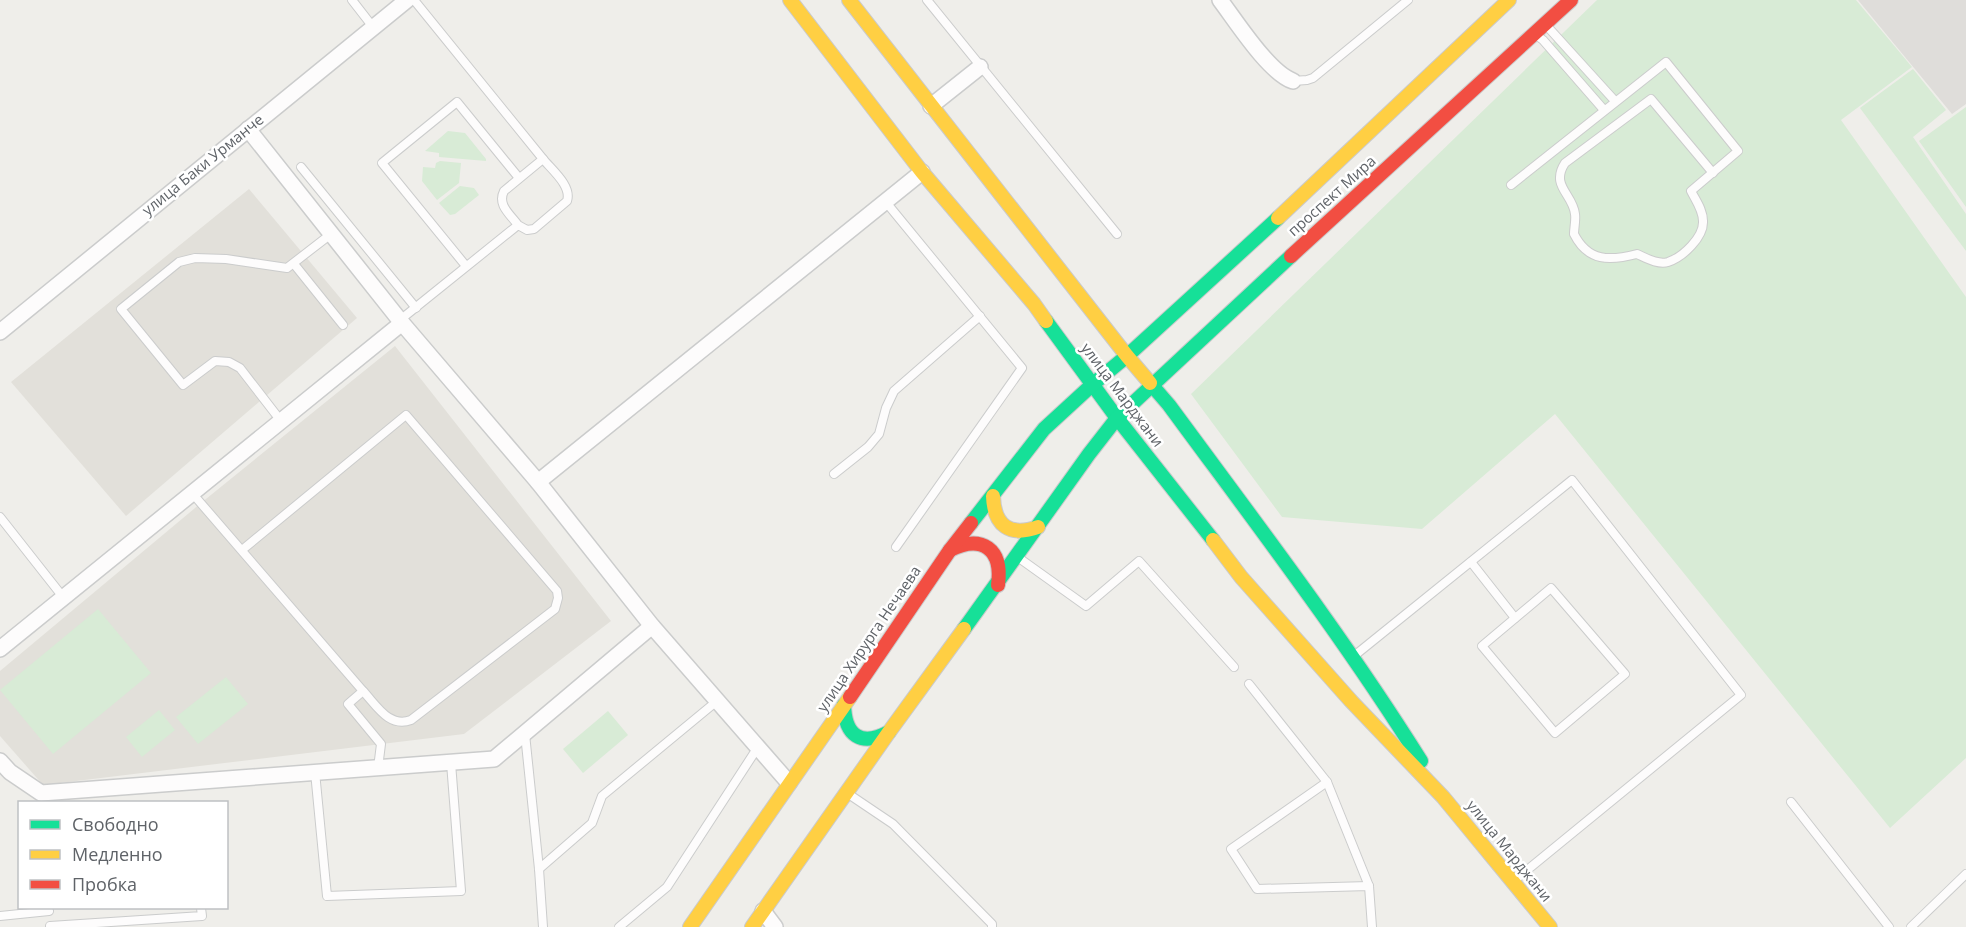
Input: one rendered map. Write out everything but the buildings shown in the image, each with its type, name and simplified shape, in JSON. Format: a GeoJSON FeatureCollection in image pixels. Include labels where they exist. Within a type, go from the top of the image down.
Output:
{"type":"FeatureCollection","features":[{"type":"Feature","properties":{"kind":"main road","name":"улица Марджани"},"geometry":{"type":"LineString","coordinates":[[790,0],[922,172],[1034,304],[1117,418],[1241,577],[1351,701],[1443,797],[1550,927]]}},
{"type":"Feature","properties":{"kind":"main road","name":"улица Марджани"},"geometry":{"type":"LineString","coordinates":[[849,0],[1127,356],[1150,385],[1170,405],[1378,692],[1443,797]]}},
{"type":"Feature","properties":{"kind":"main road","name":"проспект Мира"},"geometry":{"type":"LineString","coordinates":[[1093,384],[1223,269],[1509,0]]}},
{"type":"Feature","properties":{"kind":"main road","name":"проспект Мира"},"geometry":{"type":"LineString","coordinates":[[1117,418],[1245,297],[1571,0]]}},
{"type":"Feature","properties":{"kind":"main road"},"geometry":{"type":"LineString","coordinates":[[1223,269],[1234,270],[1242,277],[1247,287],[1245,297]]}},
{"type":"Feature","properties":{"kind":"main road","name":"улица Хирурга Нечаева"},"geometry":{"type":"LineString","coordinates":[[690,927],[950,550],[1044,429],[1093,384]]}},
{"type":"Feature","properties":{"kind":"main road"},"geometry":{"type":"LineString","coordinates":[[752,927],[889,732],[998,585],[1089,454],[1117,418]]}},
{"type":"Feature","properties":{"kind":"main road"},"geometry":{"type":"LineString","coordinates":[[993,496],[994,513],[1005,527],[1021,532],[1038,527]]}},
{"type":"Feature","properties":{"kind":"main road"},"geometry":{"type":"LineString","coordinates":[[950,550],[960,544],[972,542],[983,544],[993,551],[999,561],[1001,573],[998,585]]}},
{"type":"Feature","properties":{"kind":"main road"},"geometry":{"type":"LineString","coordinates":[[844,705],[844,717],[848,728],[856,736],[867,740],[879,738],[889,732]]}},
{"type":"Feature","properties":{"kind":"street","name":"улица Баки Урманче"},"geometry":{"type":"LineString","coordinates":[[0,332],[407,0]]}},
{"type":"Feature","properties":{"kind":"street"},"geometry":{"type":"LineString","coordinates":[[1220,0],[1274,69],[1293,81]]}},
{"type":"Feature","properties":{"kind":"street"},"geometry":{"type":"LineString","coordinates":[[931,106],[980,67]]}},
{"type":"Feature","properties":{"kind":"street"},"geometry":{"type":"LineString","coordinates":[[248,129],[401,321],[538,482],[651,626],[789,783]]}},
{"type":"Feature","properties":{"kind":"street"},"geometry":{"type":"LineString","coordinates":[[538,482],[922,172]]}},
{"type":"Feature","properties":{"kind":"street"},"geometry":{"type":"LineString","coordinates":[[0,649],[401,321]]}},
{"type":"Feature","properties":{"kind":"street"},"geometry":{"type":"LineString","coordinates":[[0,760],[10,772],[42,798],[315,772],[494,759],[651,626]]}},
{"type":"Feature","properties":{"kind":"street"},"geometry":{"type":"LineString","coordinates":[[763,911],[775,927]]}},
{"type":"Feature","properties":{"kind":"lane"},"geometry":{"type":"LineString","coordinates":[[352,0],[373,27]]}},
{"type":"Feature","properties":{"kind":"lane"},"geometry":{"type":"LineString","coordinates":[[414,0],[565,186],[568,192],[567,201],[534,229],[527,230],[518,225],[503,207],[501,199],[504,191],[543,159]]}},
{"type":"Feature","properties":{"kind":"lane"},"geometry":{"type":"LineString","coordinates":[[927,0],[1117,234]]}},
{"type":"Feature","properties":{"kind":"lane"},"geometry":{"type":"LineString","coordinates":[[1293,81],[1313,78],[1408,0]]}},
{"type":"Feature","properties":{"kind":"lane"},"geometry":{"type":"LineString","coordinates":[[1540,29],[1615,101]]}},
{"type":"Feature","properties":{"kind":"lane"},"geometry":{"type":"LineString","coordinates":[[1540,29],[1544,40],[1604,110]]}},
{"type":"Feature","properties":{"kind":"lane"},"geometry":{"type":"LineString","coordinates":[[1510,185],[1666,63],[1738,151],[1713,173],[1691,191],[1702,213],[1704,225],[1698,239],[1686,251],[1667,262],[1650,260],[1637,254],[1612,260],[1600,258],[1586,250],[1574,234],[1573,206],[1560,182],[1561,171],[1565,163],[1651,99],[1713,173]]}},
{"type":"Feature","properties":{"kind":"lane"},"geometry":{"type":"LineString","coordinates":[[466,266],[382,162],[457,102],[519,178]]}},
{"type":"Feature","properties":{"kind":"lane"},"geometry":{"type":"LineString","coordinates":[[301,166],[416,308]]}},
{"type":"Feature","properties":{"kind":"lane"},"geometry":{"type":"LineString","coordinates":[[885,201],[1022,368],[896,547]]}},
{"type":"Feature","properties":{"kind":"lane"},"geometry":{"type":"LineString","coordinates":[[401,321],[518,225]]}},
{"type":"Feature","properties":{"kind":"lane"},"geometry":{"type":"LineString","coordinates":[[281,421],[240,368],[229,362],[215,361],[183,385],[122,309],[179,262],[195,258],[226,259],[287,268],[331,234]]}},
{"type":"Feature","properties":{"kind":"lane"},"geometry":{"type":"LineString","coordinates":[[294,264],[343,325]]}},
{"type":"Feature","properties":{"kind":"lane"},"geometry":{"type":"LineString","coordinates":[[834,474],[868,447],[879,434],[885,408],[894,391],[980,316]]}},
{"type":"Feature","properties":{"kind":"lane"},"geometry":{"type":"LineString","coordinates":[[192,493],[363,692],[395,723],[411,720],[555,609],[558,603],[557,591],[406,415],[242,550]]}},
{"type":"Feature","properties":{"kind":"lane"},"geometry":{"type":"LineString","coordinates":[[1353,657],[1572,480],[1742,695],[1513,882]]}},
{"type":"Feature","properties":{"kind":"lane"},"geometry":{"type":"LineString","coordinates":[[0,517],[63,597]]}},
{"type":"Feature","properties":{"kind":"lane"},"geometry":{"type":"LineString","coordinates":[[1017,557],[1086,606],[1139,561],[1234,667]]}},
{"type":"Feature","properties":{"kind":"lane"},"geometry":{"type":"LineString","coordinates":[[1471,561],[1515,618]]}},
{"type":"Feature","properties":{"kind":"lane"},"geometry":{"type":"LineString","coordinates":[[1551,588],[1625,675],[1556,733],[1482,646],[1515,618],[1551,588]]}},
{"type":"Feature","properties":{"kind":"lane"},"geometry":{"type":"LineString","coordinates":[[1249,684],[1327,782],[1369,886],[1372,927]]}},
{"type":"Feature","properties":{"kind":"lane"},"geometry":{"type":"LineString","coordinates":[[363,692],[348,704],[381,744],[378,768]]}},
{"type":"Feature","properties":{"kind":"lane"},"geometry":{"type":"LineString","coordinates":[[539,869],[592,823],[602,796],[717,701]]}},
{"type":"Feature","properties":{"kind":"lane"},"geometry":{"type":"LineString","coordinates":[[525,733],[543,927]]}},
{"type":"Feature","properties":{"kind":"lane"},"geometry":{"type":"LineString","coordinates":[[619,927],[667,887],[758,747]]}},
{"type":"Feature","properties":{"kind":"lane"},"geometry":{"type":"LineString","coordinates":[[315,772],[327,896],[461,891],[451,763]]}},
{"type":"Feature","properties":{"kind":"lane"},"geometry":{"type":"LineString","coordinates":[[1327,782],[1231,849],[1257,890],[1369,886]]}},
{"type":"Feature","properties":{"kind":"lane"},"geometry":{"type":"LineString","coordinates":[[846,792],[893,824],[992,924],[992,927]]}},
{"type":"Feature","properties":{"kind":"lane"},"geometry":{"type":"LineString","coordinates":[[1791,802],[1890,927]]}},
{"type":"Feature","properties":{"kind":"lane"},"geometry":{"type":"LineString","coordinates":[[1911,927],[1966,874]]}},
{"type":"Feature","properties":{"kind":"lane"},"geometry":{"type":"LineString","coordinates":[[0,916],[49,909],[50,927],[202,916],[201,909]]}},
{"type":"Feature","properties":{"kind":"shaded area"},"geometry":{"type":"Polygon","coordinates":[[[1858,0],[1966,0],[1966,104],[1952,114],[1858,0]]]}},
{"type":"Feature","properties":{"kind":"shaded area"},"geometry":{"type":"Polygon","coordinates":[[[249,189],[357,318],[126,516],[11,382],[249,189]]]}},
{"type":"Feature","properties":{"kind":"shaded area"},"geometry":{"type":"Polygon","coordinates":[[[395,346],[611,621],[464,734],[43,785],[0,736],[0,671],[201,503],[395,346]]]}},
{"type":"Feature","properties":{"kind":"green space"},"geometry":{"type":"Polygon","coordinates":[[[1597,0],[1856,0],[1912,67],[1841,120],[1966,297],[1966,758],[1890,828],[1555,414],[1422,529],[1282,517],[1191,394],[1597,0]]]}},
{"type":"Feature","properties":{"kind":"green space"},"geometry":{"type":"Polygon","coordinates":[[[1913,69],[1946,110],[1913,137],[1966,214],[1966,251],[1860,108],[1913,69]]]}},
{"type":"Feature","properties":{"kind":"green space"},"geometry":{"type":"Polygon","coordinates":[[[1966,107],[1966,207],[1919,141],[1966,107]]]}},
{"type":"Feature","properties":{"kind":"green space"},"geometry":{"type":"Polygon","coordinates":[[[448,131],[465,133],[486,161],[439,157],[439,153],[425,151],[448,131]]]}},
{"type":"Feature","properties":{"kind":"green space"},"geometry":{"type":"Polygon","coordinates":[[[440,161],[461,163],[459,183],[437,200],[422,181],[423,167],[435,168],[436,163],[440,161]]]}},
{"type":"Feature","properties":{"kind":"green space"},"geometry":{"type":"Polygon","coordinates":[[[460,186],[474,188],[479,195],[455,214],[450,215],[439,203],[460,186]]]}},
{"type":"Feature","properties":{"kind":"green space"},"geometry":{"type":"Polygon","coordinates":[[[98,609],[151,673],[53,754],[0,690],[98,609]]]}},
{"type":"Feature","properties":{"kind":"green space"},"geometry":{"type":"Polygon","coordinates":[[[226,677],[248,704],[198,744],[176,717],[226,677]]]}},
{"type":"Feature","properties":{"kind":"green space"},"geometry":{"type":"Polygon","coordinates":[[[159,710],[175,730],[142,757],[126,737],[159,710]]]}},
{"type":"Feature","properties":{"kind":"green space"},"geometry":{"type":"Polygon","coordinates":[[[608,711],[628,735],[583,773],[563,749],[608,711]]]}},
{"type":"Feature","properties":{"kind":"traffic: fast"},"geometry":{"type":"LineString","coordinates":[[971,523],[1044,429],[1278,218]]}},
{"type":"Feature","properties":{"kind":"traffic: fast"},"geometry":{"type":"LineString","coordinates":[[964,629],[1117,418],[1291,256]]}},
{"type":"Feature","properties":{"kind":"traffic: fast"},"geometry":{"type":"LineString","coordinates":[[1046,321],[1117,418],[1213,540]]}},
{"type":"Feature","properties":{"kind":"traffic: fast"},"geometry":{"type":"LineString","coordinates":[[1150,383],[1169,405],[1298,581],[1392,715],[1421,761]]}},
{"type":"Feature","properties":{"kind":"traffic: fast"},"geometry":{"type":"LineString","coordinates":[[844,705],[848,724],[856,736],[870,738],[889,732]]}},
{"type":"Feature","properties":{"kind":"traffic: slow"},"geometry":{"type":"LineString","coordinates":[[790,0],[922,172],[1046,321]]}},
{"type":"Feature","properties":{"kind":"traffic: slow"},"geometry":{"type":"LineString","coordinates":[[849,0],[1150,383]]}},
{"type":"Feature","properties":{"kind":"traffic: slow"},"geometry":{"type":"LineString","coordinates":[[1278,218],[1509,0]]}},
{"type":"Feature","properties":{"kind":"traffic: slow"},"geometry":{"type":"LineString","coordinates":[[993,496],[997,515],[1005,527],[1019,531],[1038,527]]}},
{"type":"Feature","properties":{"kind":"traffic: slow"},"geometry":{"type":"LineString","coordinates":[[1213,540],[1241,577],[1351,701],[1443,797],[1550,927]]}},
{"type":"Feature","properties":{"kind":"traffic: slow"},"geometry":{"type":"LineString","coordinates":[[752,927],[964,629]]}},
{"type":"Feature","properties":{"kind":"traffic: slow"},"geometry":{"type":"LineString","coordinates":[[690,927],[850,697]]}},
{"type":"Feature","properties":{"kind":"traffic: jam"},"geometry":{"type":"LineString","coordinates":[[1291,256],[1571,0]]}},
{"type":"Feature","properties":{"kind":"traffic: jam"},"geometry":{"type":"LineString","coordinates":[[850,697],[950,550],[971,523]]}},
{"type":"Feature","properties":{"kind":"traffic: jam"},"geometry":{"type":"LineString","coordinates":[[950,550],[961,545],[972,544],[988,548],[997,562],[998,585]]}}]}
